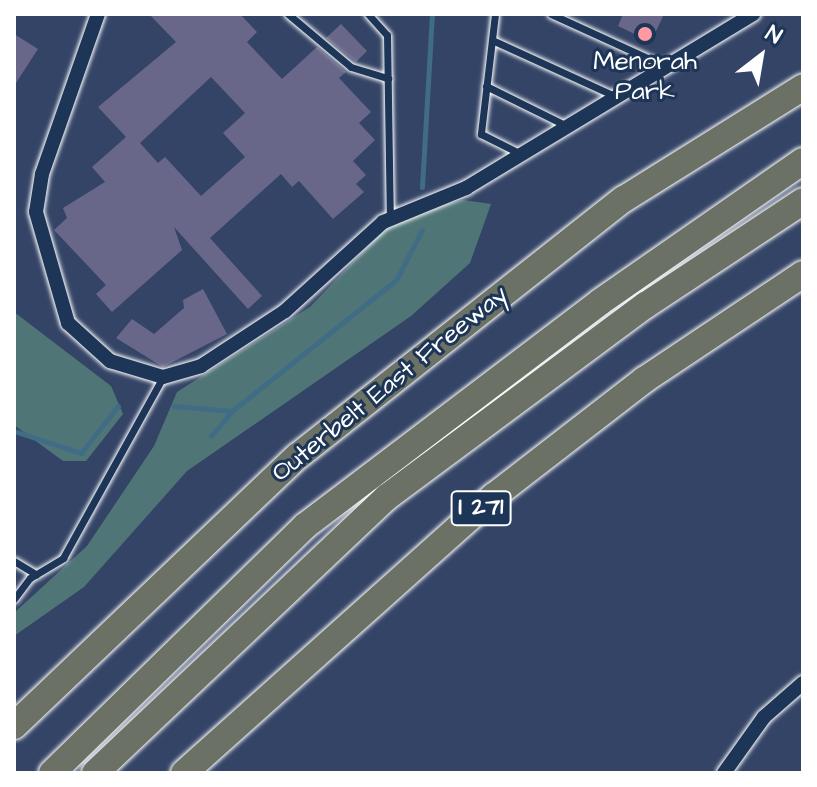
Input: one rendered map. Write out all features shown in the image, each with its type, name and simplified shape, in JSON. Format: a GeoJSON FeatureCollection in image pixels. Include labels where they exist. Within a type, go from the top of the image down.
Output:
{"type":"FeatureCollection","features":[{"type":"Feature","properties":{"kind":"highway","name":"Outerbelt East Freeway"},"geometry":{"type":"LineString","coordinates":[[14,726],[298,456],[624,199],[803,85]]}},
{"type":"Feature","properties":{"kind":"highway"},"geometry":{"type":"LineString","coordinates":[[52,773],[305,526],[600,302],[803,161]]}},
{"type":"Feature","properties":{"kind":"highway"},"geometry":{"type":"LineString","coordinates":[[95,773],[387,497],[646,305],[803,201]]}},
{"type":"Feature","properties":{"kind":"highway","name":"I 271"},"geometry":{"type":"LineString","coordinates":[[184,773],[494,496],[644,380],[803,274]]}},
{"type":"Feature","properties":{"kind":"street"},"geometry":{"type":"LineString","coordinates":[[98,14],[42,174],[36,212],[68,323],[110,361],[163,377],[201,366],[285,311],[390,219],[522,154],[753,14]]}},
{"type":"Feature","properties":{"kind":"street"},"geometry":{"type":"LineString","coordinates":[[724,773],[764,717],[803,683]]}},
{"type":"Feature","properties":{"kind":"lane"},"geometry":{"type":"LineString","coordinates":[[288,14],[351,67],[388,78]]}},
{"type":"Feature","properties":{"kind":"lane"},"geometry":{"type":"LineString","coordinates":[[360,14],[368,17],[387,35],[390,219]]}},
{"type":"Feature","properties":{"kind":"lane"},"geometry":{"type":"LineString","coordinates":[[495,14],[481,134],[522,154]]}},
{"type":"Feature","properties":{"kind":"lane"},"geometry":{"type":"LineString","coordinates":[[551,14],[667,67]]}},
{"type":"Feature","properties":{"kind":"lane"},"geometry":{"type":"LineString","coordinates":[[492,40],[617,97]]}},
{"type":"Feature","properties":{"kind":"lane"},"geometry":{"type":"LineString","coordinates":[[486,86],[568,127]]}},
{"type":"Feature","properties":{"kind":"lane"},"geometry":{"type":"LineString","coordinates":[[14,599],[36,574],[63,558],[163,377]]}},
{"type":"Feature","properties":{"kind":"lane"},"geometry":{"type":"LineString","coordinates":[[14,561],[36,574]]}},
{"type":"Feature","properties":{"kind":"green space"},"geometry":{"type":"Polygon","coordinates":[[[463,200],[491,204],[470,263],[411,316],[187,471],[84,587],[14,636],[14,613],[87,546],[154,446],[177,392],[310,307],[396,217],[463,200]]]}},
{"type":"Feature","properties":{"kind":"green space"},"geometry":{"type":"Polygon","coordinates":[[[14,312],[111,386],[123,414],[86,461],[63,461],[14,425],[14,312]]]}},
{"type":"Feature","properties":{"kind":"building"},"geometry":{"type":"Polygon","coordinates":[[[149,14],[240,14],[257,32],[247,42],[282,79],[317,47],[346,72],[339,78],[371,112],[359,123],[375,140],[353,161],[366,175],[356,184],[364,192],[333,219],[299,181],[292,187],[281,174],[210,238],[262,296],[248,309],[174,227],[182,250],[112,312],[96,294],[106,285],[54,230],[67,218],[63,208],[105,182],[92,167],[126,137],[98,107],[176,42],[149,14]],[[211,77],[140,143],[158,163],[165,157],[201,196],[245,157],[223,133],[245,113],[211,77]]]}},
{"type":"Feature","properties":{"kind":"building","name":"Menorah Park"},"geometry":{"type":"Polygon","coordinates":[[[623,14],[664,14],[651,42],[618,26],[623,14]]]}},
{"type":"Feature","properties":{"kind":"building"},"geometry":{"type":"Polygon","coordinates":[[[341,24],[367,51],[356,62],[326,38],[341,24]]]}},
{"type":"Feature","properties":{"kind":"building"},"geometry":{"type":"Polygon","coordinates":[[[14,34],[38,49],[14,86],[14,34]]]}},
{"type":"Feature","properties":{"kind":"building"},"geometry":{"type":"Polygon","coordinates":[[[203,289],[227,334],[163,367],[116,338],[132,319],[154,334],[184,308],[183,300],[203,289]]]}},
{"type":"Feature","properties":{"kind":"waterway"},"geometry":{"type":"LineString","coordinates":[[422,187],[432,14]]}},
{"type":"Feature","properties":{"kind":"waterway"},"geometry":{"type":"LineString","coordinates":[[211,436],[232,411],[396,280],[422,230]]}},
{"type":"Feature","properties":{"kind":"waterway"},"geometry":{"type":"LineString","coordinates":[[14,431],[81,453],[118,406]]}},
{"type":"Feature","properties":{"kind":"waterway"},"geometry":{"type":"LineString","coordinates":[[174,406],[232,411]]}},
{"type":"Feature","properties":{"kind":"place","name":"Menorah Park"},"geometry":{"type":"Point","coordinates":[645,34]}}]}
